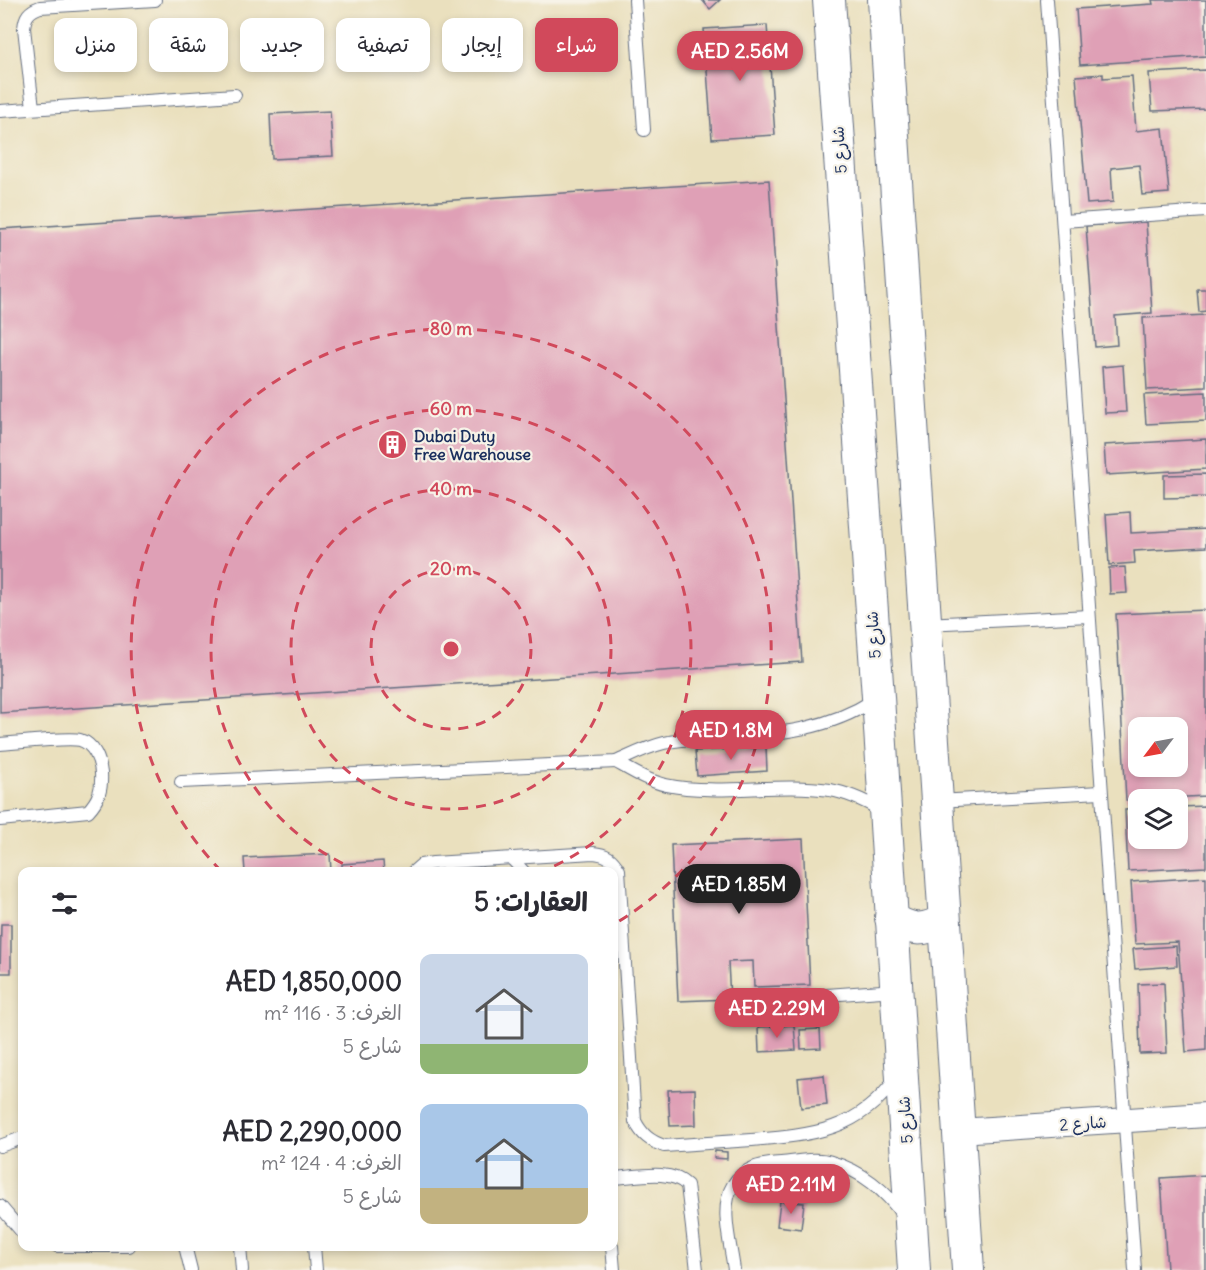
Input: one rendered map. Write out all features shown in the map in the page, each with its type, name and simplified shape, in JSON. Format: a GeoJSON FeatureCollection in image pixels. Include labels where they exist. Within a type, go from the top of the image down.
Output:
{"type":"FeatureCollection","features":[{"type":"Feature","properties":{"kind":"street","name":"شارع 5"},"geometry":{"type":"LineString","coordinates":[[829,0],[878,697],[914,1270]]}},
{"type":"Feature","properties":{"kind":"street"},"geometry":{"type":"LineString","coordinates":[[884,0],[968,1270]]}},
{"type":"Feature","properties":{"kind":"street"},"geometry":{"type":"LineString","coordinates":[[891,918],[903,926],[917,930],[931,927],[944,920]]}},
{"type":"Feature","properties":{"kind":"street","name":"شارع 2"},"geometry":{"type":"LineString","coordinates":[[959,1131],[1206,1114]]}},
{"type":"Feature","properties":{"kind":"lane"},"geometry":{"type":"LineString","coordinates":[[33,108],[24,28],[25,18],[31,10],[155,0]]}},
{"type":"Feature","properties":{"kind":"lane"},"geometry":{"type":"LineString","coordinates":[[635,0],[644,130]]}},
{"type":"Feature","properties":{"kind":"lane"},"geometry":{"type":"LineString","coordinates":[[1047,0],[1135,1270]]}},
{"type":"Feature","properties":{"kind":"lane"},"geometry":{"type":"LineString","coordinates":[[0,111],[235,95]]}},
{"type":"Feature","properties":{"kind":"lane"},"geometry":{"type":"LineString","coordinates":[[1063,221],[1206,211]]}},
{"type":"Feature","properties":{"kind":"lane"},"geometry":{"type":"LineString","coordinates":[[925,624],[1089,616]]}},
{"type":"Feature","properties":{"kind":"lane"},"geometry":{"type":"LineString","coordinates":[[181,782],[616,762],[664,743],[690,738],[765,735],[829,723],[855,713],[878,697]]}},
{"type":"Feature","properties":{"kind":"lane"},"geometry":{"type":"LineString","coordinates":[[0,744],[79,740],[93,748],[100,763],[101,786],[98,800],[88,811],[0,820]]}},
{"type":"Feature","properties":{"kind":"lane"},"geometry":{"type":"LineString","coordinates":[[616,762],[664,785],[690,789],[785,787],[832,790],[859,798],[884,811]]}},
{"type":"Feature","properties":{"kind":"lane"},"geometry":{"type":"LineString","coordinates":[[936,801],[1101,792]]}},
{"type":"Feature","properties":{"kind":"lane"},"geometry":{"type":"LineString","coordinates":[[419,867],[433,863],[604,854],[613,860],[617,867]]}},
{"type":"Feature","properties":{"kind":"lane"},"geometry":{"type":"LineString","coordinates":[[512,859],[519,867]]}},
{"type":"Feature","properties":{"kind":"lane"},"geometry":{"type":"LineString","coordinates":[[618,868],[635,1121],[641,1133],[652,1142],[664,1146],[819,1133],[866,1110],[901,1071]]}},
{"type":"Feature","properties":{"kind":"lane"},"geometry":{"type":"LineString","coordinates":[[731,1002],[896,990]]}},
{"type":"Feature","properties":{"kind":"lane"},"geometry":{"type":"LineString","coordinates":[[0,1146],[18,1139]]}},
{"type":"Feature","properties":{"kind":"lane"},"geometry":{"type":"LineString","coordinates":[[734,1270],[727,1202],[733,1185],[745,1171],[762,1164],[815,1160],[830,1162],[855,1172],[888,1196],[912,1229]]}},
{"type":"Feature","properties":{"kind":"lane"},"geometry":{"type":"LineString","coordinates":[[618,1178],[671,1175],[680,1178],[687,1185],[697,1270]]}},
{"type":"Feature","properties":{"kind":"lane"},"geometry":{"type":"LineString","coordinates":[[0,1206],[18,1227]]}},
{"type":"Feature","properties":{"kind":"lane"},"geometry":{"type":"LineString","coordinates":[[186,1251],[191,1270]]}},
{"type":"Feature","properties":{"kind":"lane"},"geometry":{"type":"LineString","coordinates":[[240,1251],[242,1270]]}},
{"type":"Feature","properties":{"kind":"lane"},"geometry":{"type":"LineString","coordinates":[[315,1251],[316,1270]]}},
{"type":"Feature","properties":{"kind":"lane"},"geometry":{"type":"LineString","coordinates":[[612,1251],[614,1270]]}},
{"type":"Feature","properties":{"kind":"building"},"geometry":{"type":"Polygon","coordinates":[[[702,0],[720,0],[710,9],[702,0]]]}},
{"type":"Feature","properties":{"kind":"building"},"geometry":{"type":"Polygon","coordinates":[[[1152,0],[1206,0],[1206,56],[1080,65],[1076,9],[1153,4],[1152,0]]]}},
{"type":"Feature","properties":{"kind":"building"},"geometry":{"type":"Polygon","coordinates":[[[767,25],[775,135],[712,139],[704,29],[767,25]]]}},
{"type":"Feature","properties":{"kind":"building"},"geometry":{"type":"Polygon","coordinates":[[[1206,70],[1206,109],[1152,111],[1149,73],[1206,70]]]}},
{"type":"Feature","properties":{"kind":"building"},"geometry":{"type":"Polygon","coordinates":[[[1103,74],[1103,78],[1132,76],[1136,131],[1163,128],[1169,193],[1142,195],[1139,165],[1111,168],[1113,202],[1087,204],[1076,76],[1103,74]]]}},
{"type":"Feature","properties":{"kind":"building"},"geometry":{"type":"Polygon","coordinates":[[[330,111],[333,156],[272,159],[270,114],[330,111]]]}},
{"type":"Feature","properties":{"kind":"building","name":"Dubai Duty Free Warehouse"},"geometry":{"type":"Polygon","coordinates":[[[769,180],[802,662],[0,713],[0,229],[769,180]]]}},
{"type":"Feature","properties":{"kind":"building"},"geometry":{"type":"Polygon","coordinates":[[[1146,222],[1152,313],[1115,316],[1117,345],[1095,347],[1086,226],[1146,222]]]}},
{"type":"Feature","properties":{"kind":"building"},"geometry":{"type":"Polygon","coordinates":[[[1197,289],[1206,289],[1206,311],[1199,312],[1197,289]]]}},
{"type":"Feature","properties":{"kind":"building"},"geometry":{"type":"Polygon","coordinates":[[[1206,315],[1206,387],[1147,390],[1143,318],[1206,315]]]}},
{"type":"Feature","properties":{"kind":"building"},"geometry":{"type":"Polygon","coordinates":[[[1123,365],[1126,412],[1105,413],[1102,367],[1123,365]]]}},
{"type":"Feature","properties":{"kind":"building"},"geometry":{"type":"Polygon","coordinates":[[[1206,392],[1206,421],[1146,424],[1144,395],[1206,392]]]}},
{"type":"Feature","properties":{"kind":"building"},"geometry":{"type":"Polygon","coordinates":[[[1206,439],[1206,469],[1106,475],[1104,445],[1206,439]]]}},
{"type":"Feature","properties":{"kind":"building"},"geometry":{"type":"Polygon","coordinates":[[[1206,474],[1206,497],[1164,498],[1164,475],[1206,474]]]}},
{"type":"Feature","properties":{"kind":"building"},"geometry":{"type":"Polygon","coordinates":[[[1130,512],[1131,533],[1206,529],[1206,547],[1134,551],[1135,563],[1109,565],[1106,514],[1130,512]]]}},
{"type":"Feature","properties":{"kind":"building"},"geometry":{"type":"Polygon","coordinates":[[[1125,567],[1127,593],[1110,594],[1109,568],[1125,567]]]}},
{"type":"Feature","properties":{"kind":"building"},"geometry":{"type":"Polygon","coordinates":[[[1206,610],[1206,796],[1188,797],[1188,789],[1128,789],[1128,800],[1126,800],[1116,614],[1206,610]]]}},
{"type":"Feature","properties":{"kind":"building"},"geometry":{"type":"Polygon","coordinates":[[[766,747],[767,771],[697,776],[695,751],[766,747]]]}},
{"type":"Feature","properties":{"kind":"building"},"geometry":{"type":"Polygon","coordinates":[[[1206,806],[1206,867],[1128,871],[1125,810],[1128,810],[1128,849],[1188,849],[1188,807],[1206,806]]]}},
{"type":"Feature","properties":{"kind":"building"},"geometry":{"type":"Polygon","coordinates":[[[803,839],[810,985],[754,987],[753,961],[728,962],[730,999],[678,1001],[671,845],[803,839]]]}},
{"type":"Feature","properties":{"kind":"building"},"geometry":{"type":"Polygon","coordinates":[[[330,854],[331,867],[245,867],[244,858],[330,854]]]}},
{"type":"Feature","properties":{"kind":"building"},"geometry":{"type":"Polygon","coordinates":[[[383,861],[384,867],[342,867],[342,864],[383,861]]]}},
{"type":"Feature","properties":{"kind":"building"},"geometry":{"type":"Polygon","coordinates":[[[1206,877],[1206,1050],[1186,1052],[1178,942],[1135,944],[1131,882],[1206,877]]]}},
{"type":"Feature","properties":{"kind":"building"},"geometry":{"type":"Polygon","coordinates":[[[1,924],[11,924],[11,973],[0,973],[1,924]]]}},
{"type":"Feature","properties":{"kind":"building"},"geometry":{"type":"Polygon","coordinates":[[[1176,946],[1177,966],[1135,969],[1133,949],[1176,946]]]}},
{"type":"Feature","properties":{"kind":"building"},"geometry":{"type":"Polygon","coordinates":[[[1164,983],[1167,1053],[1140,1054],[1138,984],[1164,983]]]}},
{"type":"Feature","properties":{"kind":"building"},"geometry":{"type":"Polygon","coordinates":[[[794,1025],[796,1050],[759,1052],[758,1027],[794,1025]]]}},
{"type":"Feature","properties":{"kind":"building"},"geometry":{"type":"Polygon","coordinates":[[[820,1029],[821,1048],[801,1049],[800,1030],[820,1029]]]}},
{"type":"Feature","properties":{"kind":"building"},"geometry":{"type":"Polygon","coordinates":[[[824,1075],[827,1105],[801,1108],[798,1078],[824,1075]]]}},
{"type":"Feature","properties":{"kind":"building"},"geometry":{"type":"Polygon","coordinates":[[[695,1089],[696,1125],[670,1126],[668,1090],[695,1089]]]}},
{"type":"Feature","properties":{"kind":"building"},"geometry":{"type":"Polygon","coordinates":[[[715,1151],[727,1152],[727,1159],[714,1158],[715,1151]]]}},
{"type":"Feature","properties":{"kind":"building"},"geometry":{"type":"Polygon","coordinates":[[[1206,1175],[1206,1270],[1167,1270],[1161,1178],[1206,1175]]]}},
{"type":"Feature","properties":{"kind":"building"},"geometry":{"type":"Polygon","coordinates":[[[768,1181],[810,1182],[809,1198],[768,1196],[768,1181]]]}},
{"type":"Feature","properties":{"kind":"building"},"geometry":{"type":"Polygon","coordinates":[[[780,1201],[804,1203],[801,1229],[777,1226],[780,1201]]]}},
{"type":"Feature","properties":{"kind":"place","name":"Dubai Duty Free Warehouse"},"geometry":{"type":"Point","coordinates":[393,445]}}]}
